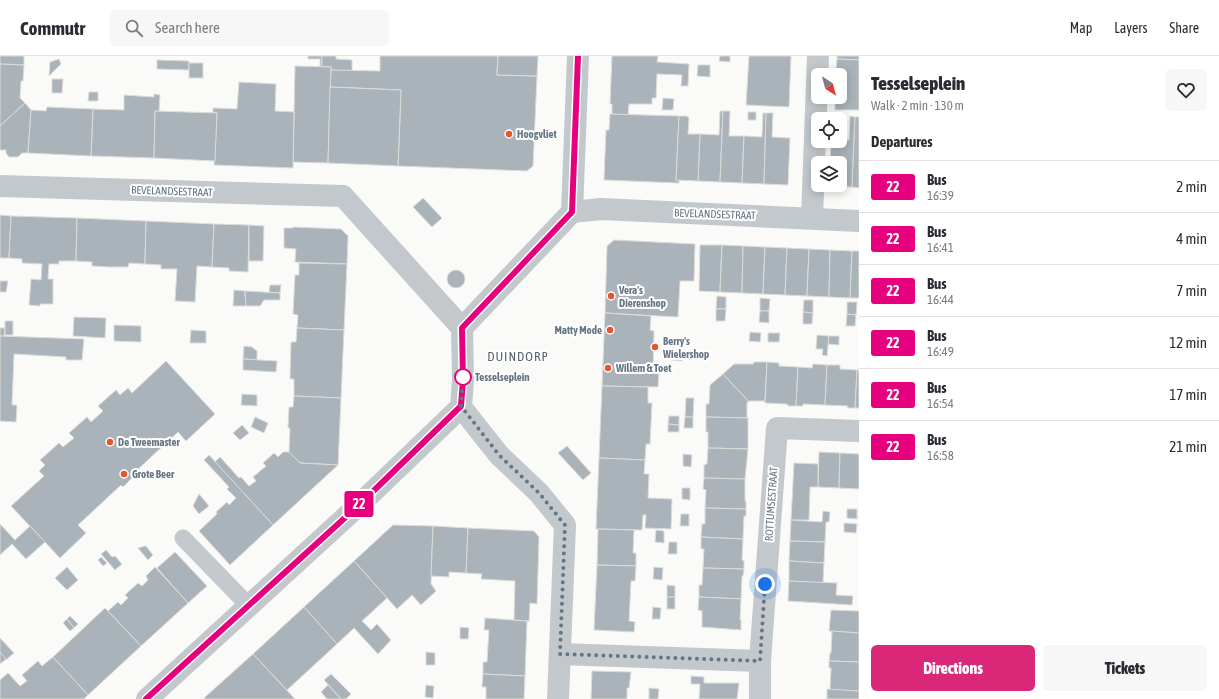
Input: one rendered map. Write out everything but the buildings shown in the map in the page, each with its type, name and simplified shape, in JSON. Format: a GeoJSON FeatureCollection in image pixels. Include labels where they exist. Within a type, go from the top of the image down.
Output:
{"type":"FeatureCollection","features":[{"type":"Feature","properties":{"kind":"street"},"geometry":{"type":"LineString","coordinates":[[147,699],[359,505],[461,406],[463,380],[462,328],[572,212],[578,56]]}},
{"type":"Feature","properties":{"kind":"street"},"geometry":{"type":"LineString","coordinates":[[812,218],[818,56]]}},
{"type":"Feature","properties":{"kind":"street","name":"BEVELANDSESTRAAT"},"geometry":{"type":"LineString","coordinates":[[0,186],[344,196],[462,328]]}},
{"type":"Feature","properties":{"kind":"street","name":"BEVELANDSESTRAAT"},"geometry":{"type":"LineString","coordinates":[[572,212],[601,209],[859,220]]}},
{"type":"Feature","properties":{"kind":"street"},"geometry":{"type":"LineString","coordinates":[[461,406],[499,455],[539,493],[565,525],[558,699]]}},
{"type":"Feature","properties":{"kind":"street","name":"ROTTUMSESTRAAT"},"geometry":{"type":"LineString","coordinates":[[760,699],[760,661],[777,428],[859,432]]}},
{"type":"Feature","properties":{"kind":"street"},"geometry":{"type":"LineString","coordinates":[[560,654],[760,661]]}},
{"type":"Feature","properties":{"kind":"lane"},"geometry":{"type":"LineString","coordinates":[[183,538],[249,606]]}},
{"type":"Feature","properties":{"kind":"bus line","name":"22"},"geometry":{"type":"LineString","coordinates":[[146,699],[359,505],[461,406],[463,380],[462,328],[572,212],[578,56]]}},
{"type":"Feature","properties":{"kind":"place","name":"Hoogvliet"},"geometry":{"type":"Point","coordinates":[509,134]}},
{"type":"Feature","properties":{"kind":"place","name":"Vera's Dierenshop"},"geometry":{"type":"Point","coordinates":[611,296]}},
{"type":"Feature","properties":{"kind":"place","name":"Matty Mode"},"geometry":{"type":"Point","coordinates":[610,330]}},
{"type":"Feature","properties":{"kind":"place","name":"Berry's Wielershop"},"geometry":{"type":"Point","coordinates":[655,347]}},
{"type":"Feature","properties":{"kind":"place","name":"Willem & Toet"},"geometry":{"type":"Point","coordinates":[608,368]}},
{"type":"Feature","properties":{"kind":"place","name":"Tesselseplein"},"geometry":{"type":"Point","coordinates":[463,377]}},
{"type":"Feature","properties":{"kind":"place","name":"De Tweemaster"},"geometry":{"type":"Point","coordinates":[110,442]}},
{"type":"Feature","properties":{"kind":"place","name":"Grote Beer"},"geometry":{"type":"Point","coordinates":[124,474]}},
{"type":"Feature","properties":{"kind":"district","name":"DUINDORP"},"geometry":{"type":"Point","coordinates":[518,356]}},
{"type":"Feature","properties":{"kind":"route"},"geometry":{"type":"LineString","coordinates":[[463,377],[461,406],[499,455],[539,493],[565,525],[560,654],[760,661],[765,584]]}}]}
